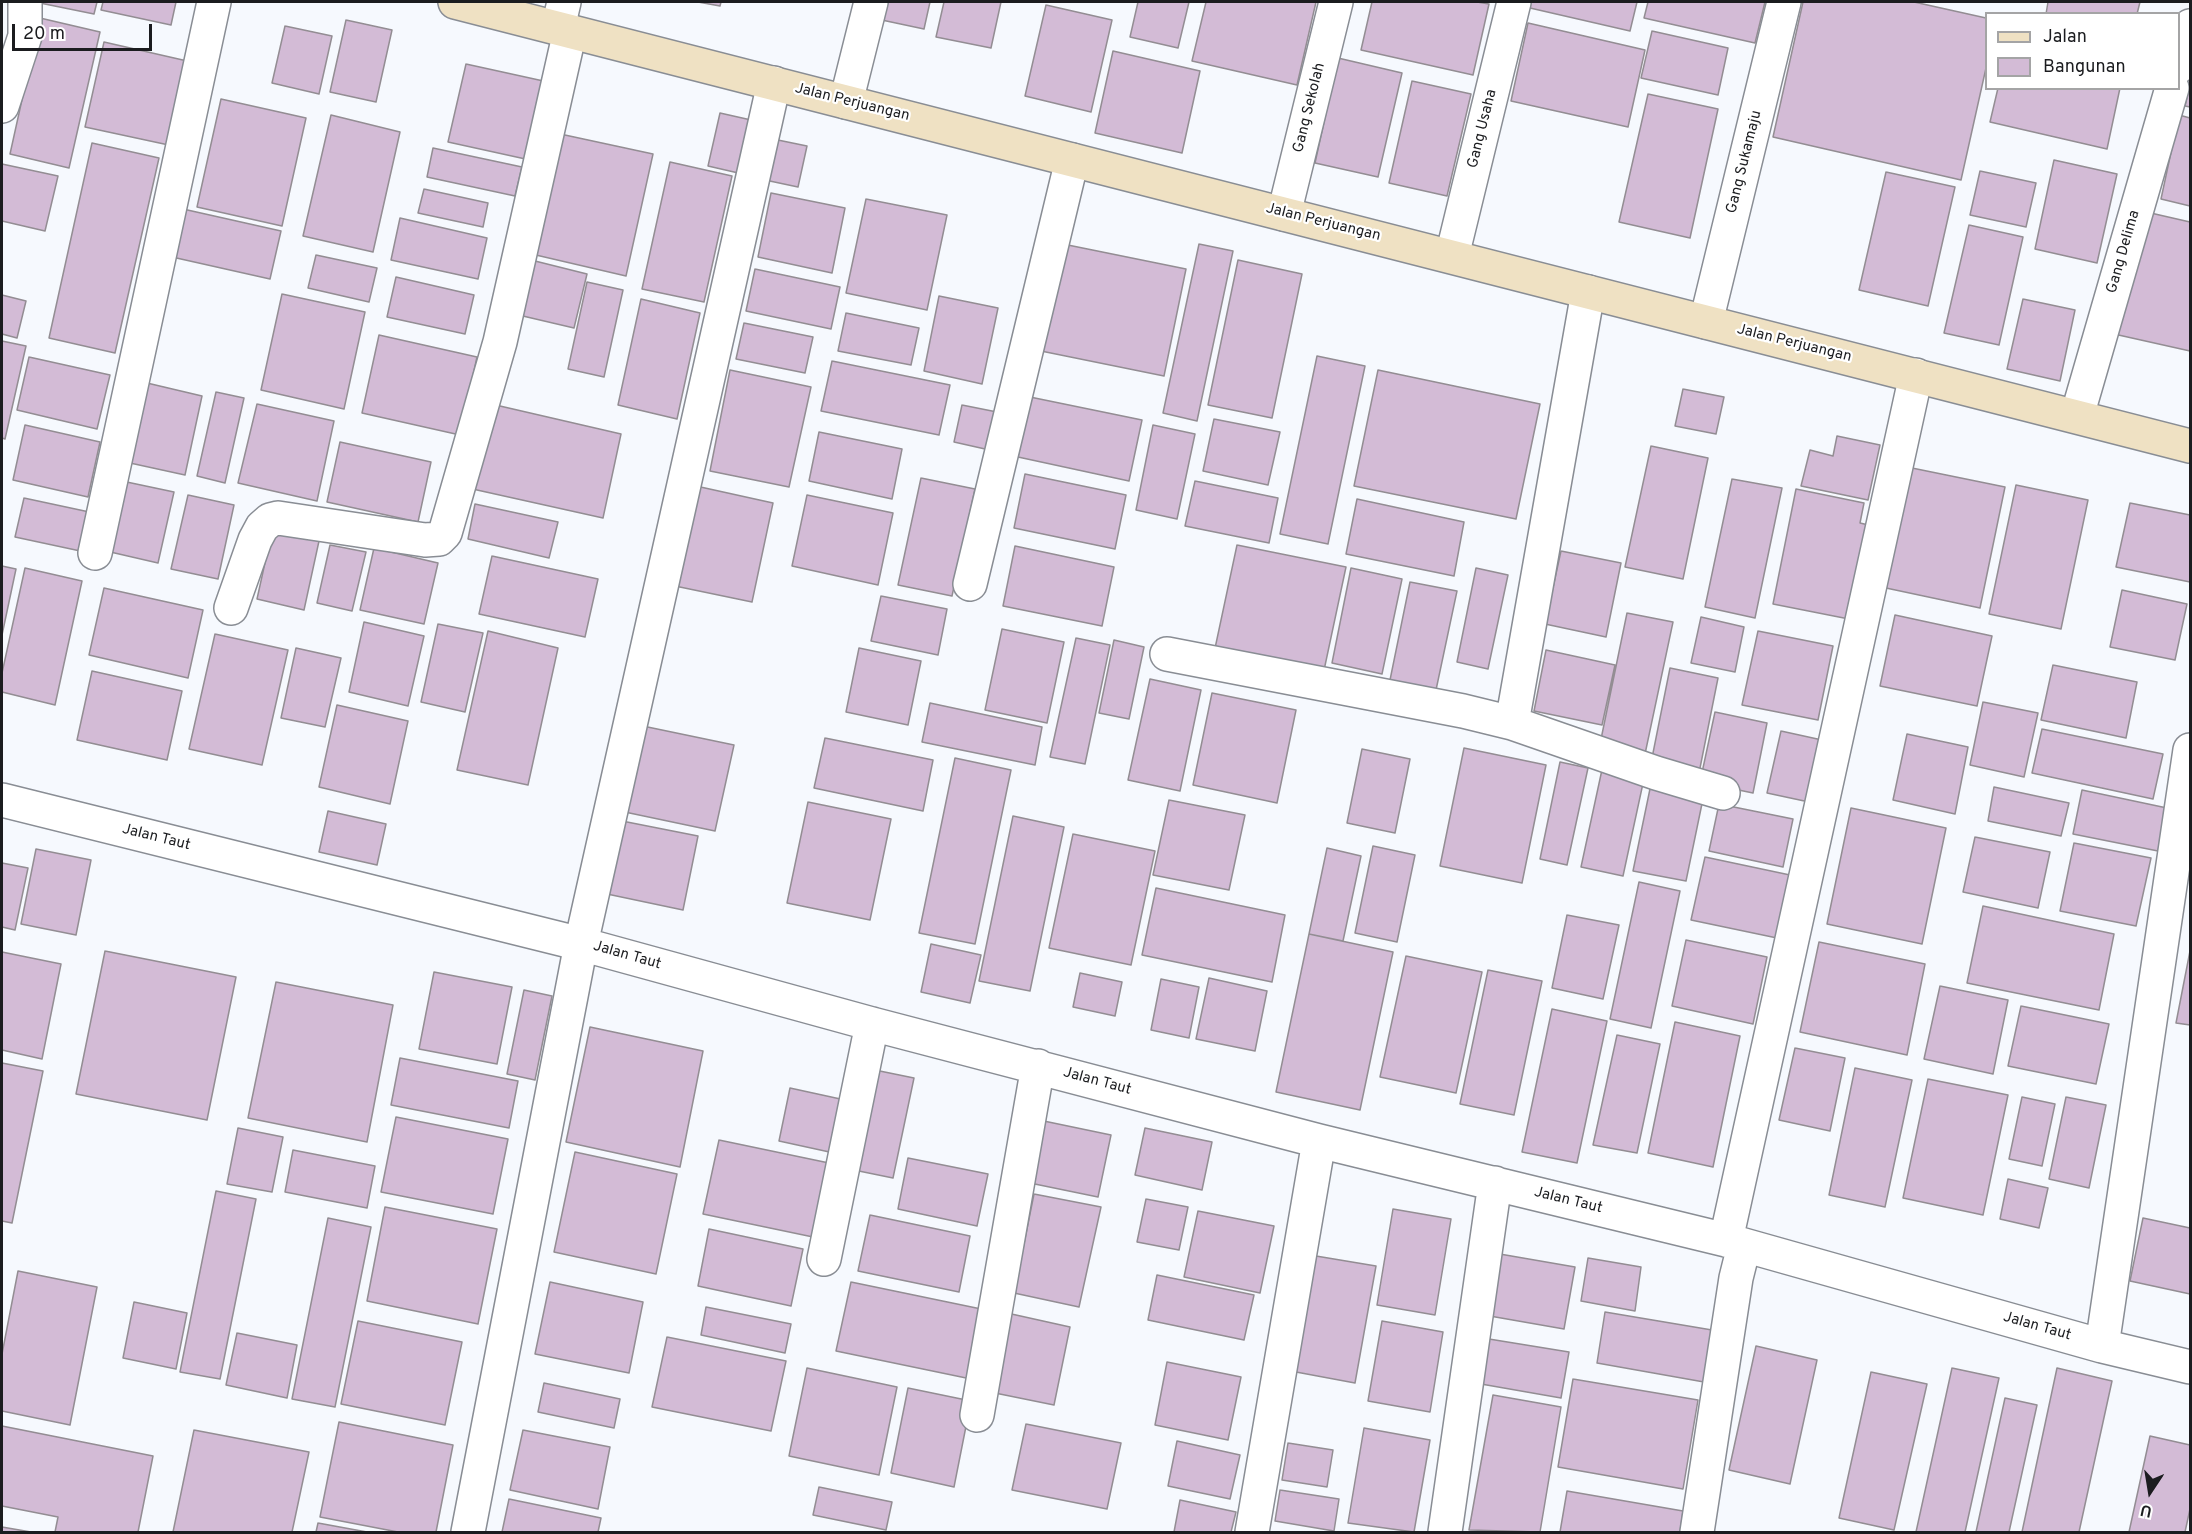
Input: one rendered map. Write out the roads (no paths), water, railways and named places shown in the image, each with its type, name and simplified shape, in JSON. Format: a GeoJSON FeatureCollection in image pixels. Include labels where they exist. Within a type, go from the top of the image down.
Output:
{"type":"FeatureCollection","features":[{"type":"Feature","properties":{"kind":"street"},"geometry":{"type":"LineString","coordinates":[[2,106],[25,36],[25,2]]}},
{"type":"Feature","properties":{"kind":"street"},"geometry":{"type":"LineString","coordinates":[[95,553],[214,2]]}},
{"type":"Feature","properties":{"kind":"street","name":"Jalan Perjuangan"},"geometry":{"type":"LineString","coordinates":[[455,2],[564,20],[774,83],[846,102],[2190,446]]}},
{"type":"Feature","properties":{"kind":"street"},"geometry":{"type":"LineString","coordinates":[[846,102],[871,2]]}},
{"type":"Feature","properties":{"kind":"street","name":"Gang Sekolah"},"geometry":{"type":"LineString","coordinates":[[1284,214],[1336,2]]}},
{"type":"Feature","properties":{"kind":"street","name":"Gang Usaha"},"geometry":{"type":"LineString","coordinates":[[1452,256],[1514,2]]}},
{"type":"Feature","properties":{"kind":"street","name":"Gang Sukamaju"},"geometry":{"type":"LineString","coordinates":[[1706,322],[1784,2]]}},
{"type":"Feature","properties":{"kind":"street"},"geometry":{"type":"LineString","coordinates":[[231,608],[255,540],[262,527],[270,520],[278,518],[425,540],[439,539],[445,533],[500,342],[564,20]]}},
{"type":"Feature","properties":{"kind":"street"},"geometry":{"type":"LineString","coordinates":[[2180,60],[2190,26]]}},
{"type":"Feature","properties":{"kind":"street"},"geometry":{"type":"LineString","coordinates":[[468,1533],[581,944],[774,83]]}},
{"type":"Feature","properties":{"kind":"street","name":"Gang Delima"},"geometry":{"type":"LineString","coordinates":[[2077,416],[2171,90]]}},
{"type":"Feature","properties":{"kind":"street"},"geometry":{"type":"LineString","coordinates":[[970,584],[1072,160]]}},
{"type":"Feature","properties":{"kind":"street"},"geometry":{"type":"LineString","coordinates":[[1512,723],[1588,292]]}},
{"type":"Feature","properties":{"kind":"street"},"geometry":{"type":"LineString","coordinates":[[1697,1533],[1736,1278],[1735,1243],[1916,375]]}},
{"type":"Feature","properties":{"kind":"street"},"geometry":{"type":"LineString","coordinates":[[1167,654],[1463,711],[1512,723],[1656,773],[1723,793]]}},
{"type":"Feature","properties":{"kind":"street"},"geometry":{"type":"LineString","coordinates":[[2102,1346],[2190,750]]}},
{"type":"Feature","properties":{"kind":"street","name":"Jalan Taut"},"geometry":{"type":"LineString","coordinates":[[2,800],[581,944],[872,1024],[1319,1141],[1735,1243],[2102,1346],[2190,1367]]}},
{"type":"Feature","properties":{"kind":"street"},"geometry":{"type":"LineString","coordinates":[[824,1259],[872,1024]]}},
{"type":"Feature","properties":{"kind":"street"},"geometry":{"type":"LineString","coordinates":[[977,1415],[1038,1066]]}},
{"type":"Feature","properties":{"kind":"street"},"geometry":{"type":"LineString","coordinates":[[1252,1533],[1319,1141]]}},
{"type":"Feature","properties":{"kind":"street"},"geometry":{"type":"LineString","coordinates":[[1445,1533],[1495,1183]]}}]}
